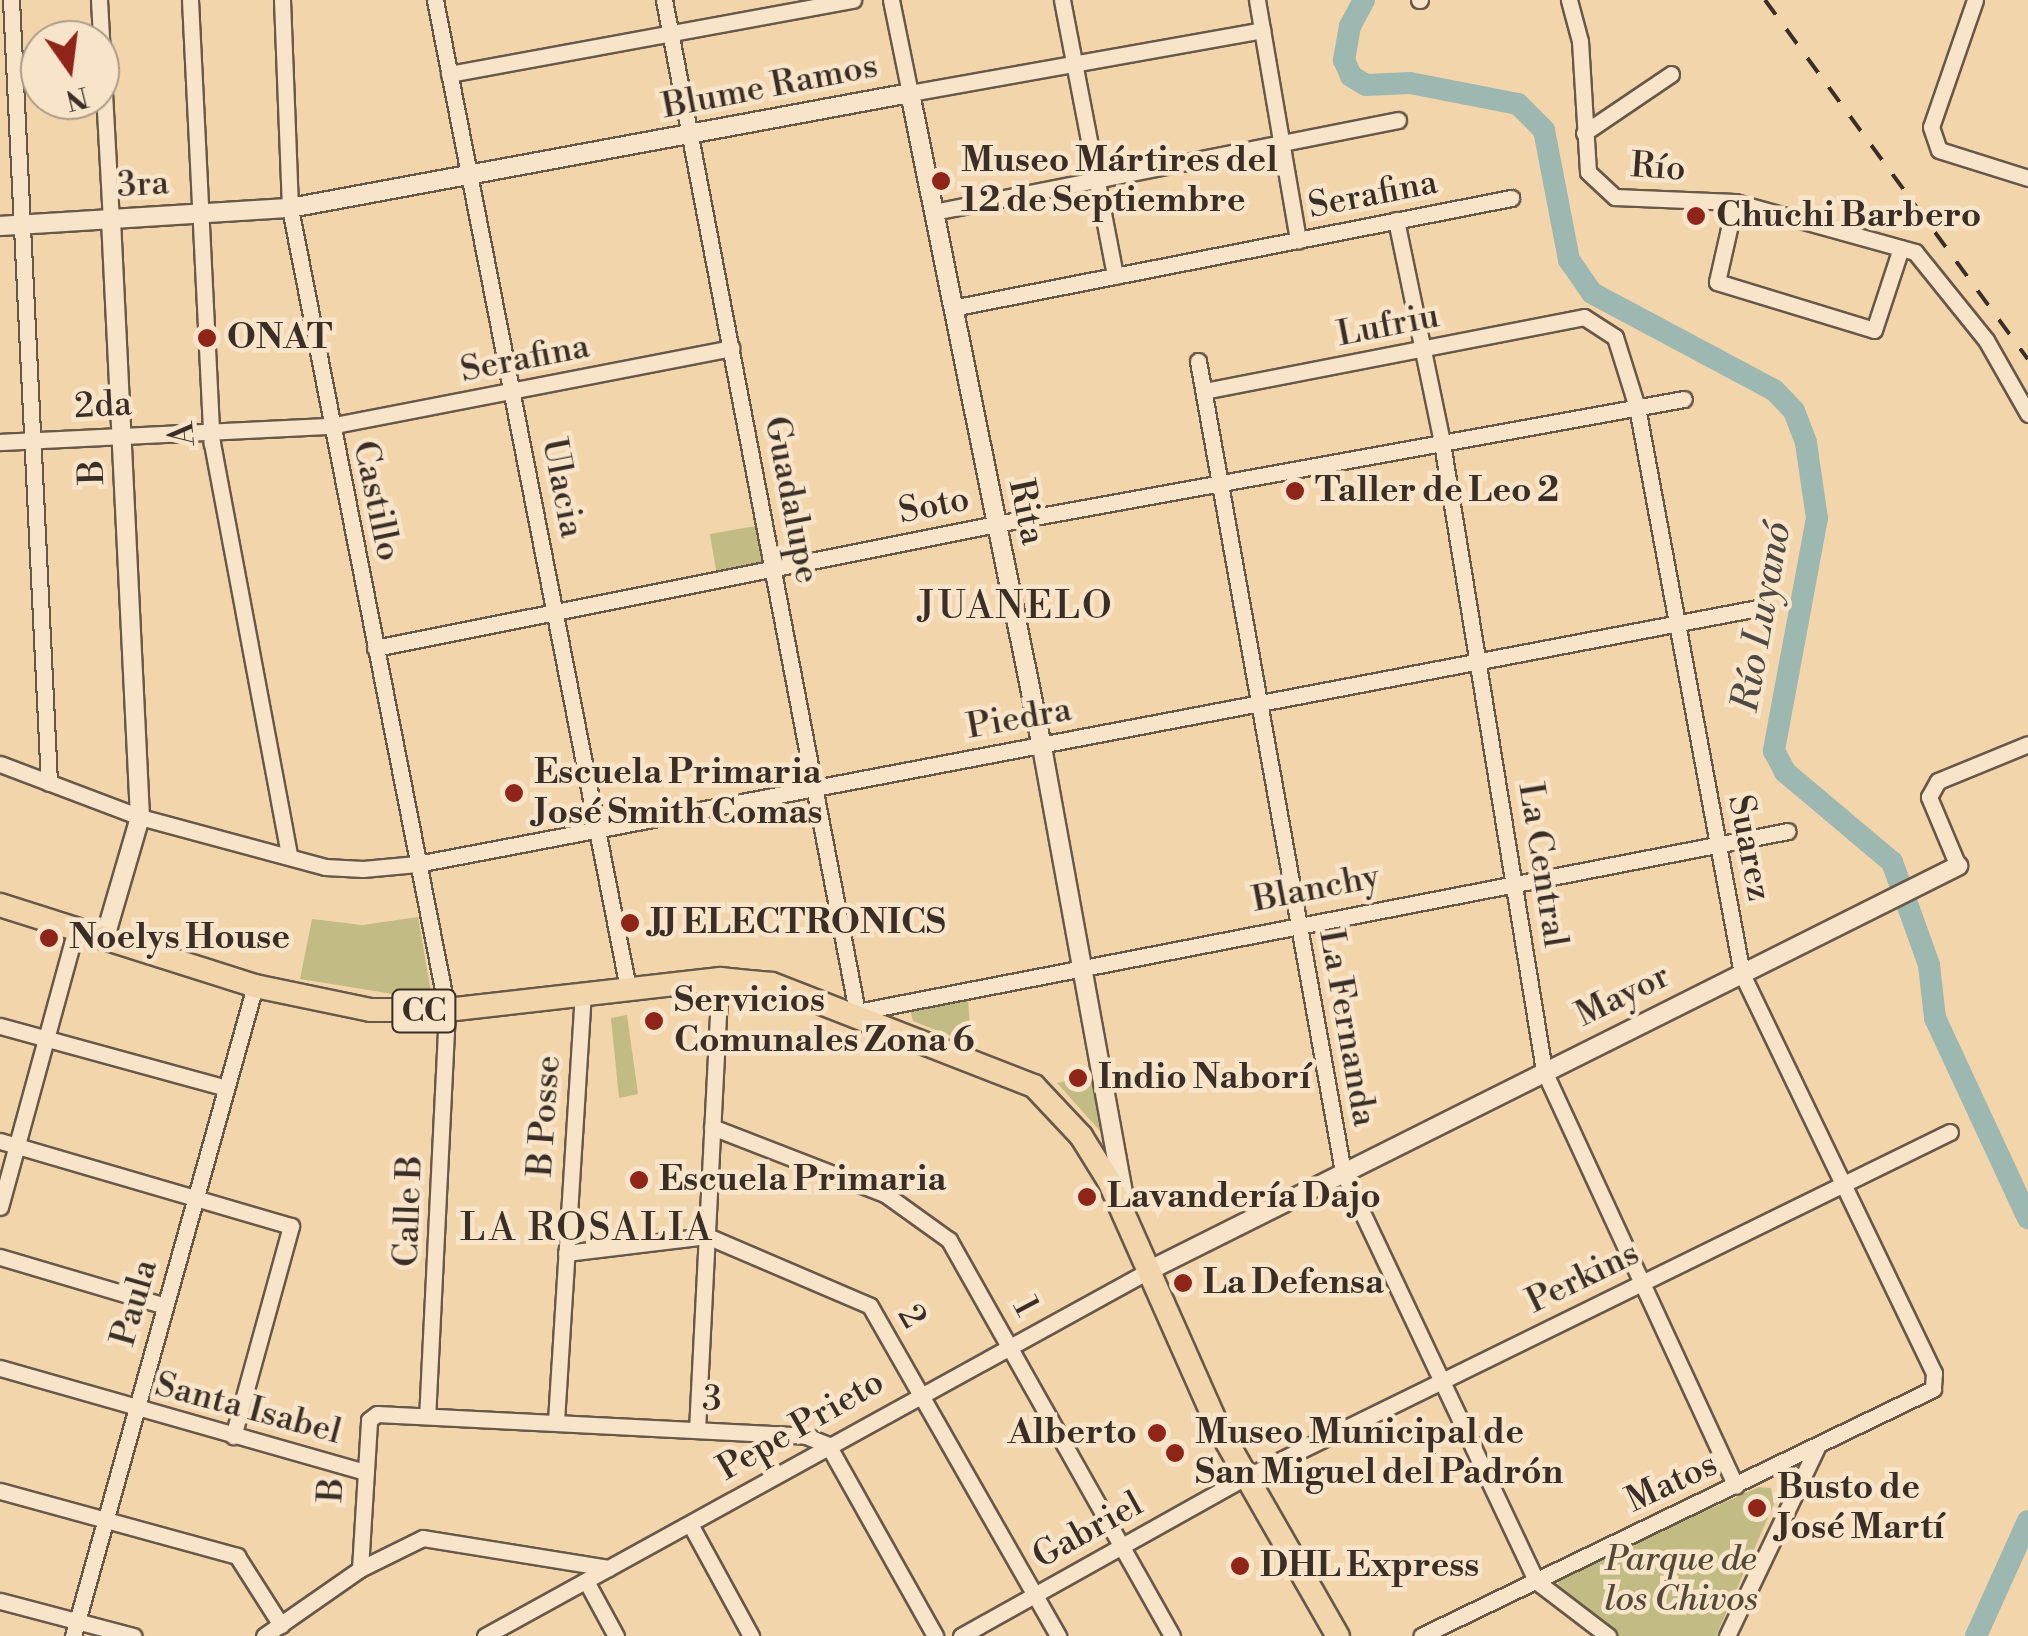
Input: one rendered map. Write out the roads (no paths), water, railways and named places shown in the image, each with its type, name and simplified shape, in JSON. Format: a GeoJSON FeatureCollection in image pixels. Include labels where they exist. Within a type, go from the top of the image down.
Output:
{"type":"FeatureCollection","features":[{"type":"Feature","properties":{"kind":"main road","name":"CC"},"geometry":{"type":"LineString","coordinates":[[0,905],[254,986],[353,1008],[447,1010],[720,979],[772,984],[857,1012],[1034,1086],[1081,1136],[1126,1215],[1244,1478],[1338,1636]]}},
{"type":"Feature","properties":{"kind":"street"},"geometry":{"type":"LineString","coordinates":[[10,0],[49,783]]}},
{"type":"Feature","properties":{"kind":"street","name":"B"},"geometry":{"type":"LineString","coordinates":[[99,0],[124,435],[140,816],[104,937]]}},
{"type":"Feature","properties":{"kind":"street","name":"A"},"geometry":{"type":"LineString","coordinates":[[190,0],[204,213],[212,432],[290,856]]}},
{"type":"Feature","properties":{"kind":"street","name":"Castillo"},"geometry":{"type":"LineString","coordinates":[[282,0],[290,208],[447,1010]]}},
{"type":"Feature","properties":{"kind":"street","name":"Ulacia"},"geometry":{"type":"LineString","coordinates":[[435,0],[628,988]]}},
{"type":"Feature","properties":{"kind":"street","name":"Guadalupe"},"geometry":{"type":"LineString","coordinates":[[664,0],[857,1012]]}},
{"type":"Feature","properties":{"kind":"street"},"geometry":{"type":"LineString","coordinates":[[450,74],[853,0]]}},
{"type":"Feature","properties":{"kind":"street","name":"Rita"},"geometry":{"type":"LineString","coordinates":[[891,0],[1042,747],[1126,1215]]}},
{"type":"Feature","properties":{"kind":"street"},"geometry":{"type":"LineString","coordinates":[[1062,0],[1116,276]]}},
{"type":"Feature","properties":{"kind":"street"},"geometry":{"type":"LineString","coordinates":[[1257,0],[1298,240]]}},
{"type":"Feature","properties":{"kind":"street","name":"Río"},"geometry":{"type":"LineString","coordinates":[[1569,0],[1580,42],[1588,172],[1615,198],[1736,202],[1901,248]]}},
{"type":"Feature","properties":{"kind":"street"},"geometry":{"type":"LineString","coordinates":[[1975,0],[1932,128],[1939,150],[2028,178]]}},
{"type":"Feature","properties":{"kind":"street","name":"Blume Ramos"},"geometry":{"type":"LineString","coordinates":[[290,208],[1262,30]]}},
{"type":"Feature","properties":{"kind":"street"},"geometry":{"type":"LineString","coordinates":[[1584,133],[1671,74]]}},
{"type":"Feature","properties":{"kind":"street"},"geometry":{"type":"LineString","coordinates":[[934,212],[1398,120]]}},
{"type":"Feature","properties":{"kind":"street","name":"Serafina"},"geometry":{"type":"LineString","coordinates":[[952,308],[1511,198]]}},
{"type":"Feature","properties":{"kind":"street"},"geometry":{"type":"LineString","coordinates":[[1736,202],[1717,282],[1874,330],[1901,248],[1915,252],[1986,340],[2028,414]]}},
{"type":"Feature","properties":{"kind":"street","name":"3ra"},"geometry":{"type":"LineString","coordinates":[[0,226],[290,208]]}},
{"type":"Feature","properties":{"kind":"street","name":"La Central"},"geometry":{"type":"LineString","coordinates":[[1396,220],[1442,443],[1544,1071],[1736,1486]]}},
{"type":"Feature","properties":{"kind":"street","name":"Lufriu"},"geometry":{"type":"LineString","coordinates":[[1204,392],[1584,318]]}},
{"type":"Feature","properties":{"kind":"street","name":"Suarez"},"geometry":{"type":"LineString","coordinates":[[1584,318],[1615,337],[1637,408],[1742,974],[1934,1373]]}},
{"type":"Feature","properties":{"kind":"street","name":"Serafina"},"geometry":{"type":"LineString","coordinates":[[330,426],[731,348]]}},
{"type":"Feature","properties":{"kind":"street","name":"La Fernanda"},"geometry":{"type":"LineString","coordinates":[[1198,360],[1343,1172],[1536,1582],[1608,1636]]}},
{"type":"Feature","properties":{"kind":"street","name":"Soto"},"geometry":{"type":"LineString","coordinates":[[375,648],[996,524],[1684,400]]}},
{"type":"Feature","properties":{"kind":"street","name":"2da"},"geometry":{"type":"LineString","coordinates":[[0,442],[330,426]]}},
{"type":"Feature","properties":{"kind":"street","name":"Piedra"},"geometry":{"type":"LineString","coordinates":[[0,764],[140,816],[325,867],[417,864],[1758,608]]}},
{"type":"Feature","properties":{"kind":"street","name":"Mayor"},"geometry":{"type":"LineString","coordinates":[[1148,1271],[1958,866],[1929,797],[1938,782],[2028,744]]}},
{"type":"Feature","properties":{"kind":"street","name":"Blanchy"},"geometry":{"type":"LineString","coordinates":[[857,1012],[1083,963],[1788,831]]}},
{"type":"Feature","properties":{"kind":"street"},"geometry":{"type":"LineString","coordinates":[[0,1207],[76,930]]}},
{"type":"Feature","properties":{"kind":"street"},"geometry":{"type":"LineString","coordinates":[[698,1430],[720,979]]}},
{"type":"Feature","properties":{"kind":"street","name":"Paula"},"geometry":{"type":"LineString","coordinates":[[75,1628],[254,986]]}},
{"type":"Feature","properties":{"kind":"street","name":"B Posse"},"geometry":{"type":"LineString","coordinates":[[556,1421],[583,994]]}},
{"type":"Feature","properties":{"kind":"street","name":"Calle B"},"geometry":{"type":"LineString","coordinates":[[427,1413],[447,1010]]}},
{"type":"Feature","properties":{"kind":"street"},"geometry":{"type":"LineString","coordinates":[[0,1026],[226,1088]]}},
{"type":"Feature","properties":{"kind":"street","name":"1"},"geometry":{"type":"LineString","coordinates":[[712,1127],[885,1194],[949,1240],[1010,1342],[1172,1636]]}},
{"type":"Feature","properties":{"kind":"street","name":"Perkins"},"geometry":{"type":"LineString","coordinates":[[1244,1478],[1950,1132]]}},
{"type":"Feature","properties":{"kind":"street"},"geometry":{"type":"LineString","coordinates":[[0,1141],[196,1194],[292,1226],[233,1436]]}},
{"type":"Feature","properties":{"kind":"street"},"geometry":{"type":"LineString","coordinates":[[566,1253],[707,1236]]}},
{"type":"Feature","properties":{"kind":"street","name":"2"},"geometry":{"type":"LineString","coordinates":[[707,1236],[870,1306],[1058,1636]]}},
{"type":"Feature","properties":{"kind":"street"},"geometry":{"type":"LineString","coordinates":[[0,1257],[165,1306]]}},
{"type":"Feature","properties":{"kind":"street","name":"Pepe Prieto"},"geometry":{"type":"LineString","coordinates":[[485,1636],[1010,1342],[1148,1271]]}},
{"type":"Feature","properties":{"kind":"street","name":"Santa Isabel"},"geometry":{"type":"LineString","coordinates":[[0,1368],[365,1472]]}},
{"type":"Feature","properties":{"kind":"street","name":"Matos"},"geometry":{"type":"LineString","coordinates":[[1422,1636],[1933,1389],[1934,1373]]}},
{"type":"Feature","properties":{"kind":"street","name":"3"},"geometry":{"type":"LineString","coordinates":[[372,1416],[427,1413],[806,1436],[828,1445]]}},
{"type":"Feature","properties":{"kind":"street","name":"B"},"geometry":{"type":"LineString","coordinates":[[360,1569],[372,1416]]}},
{"type":"Feature","properties":{"kind":"street"},"geometry":{"type":"LineString","coordinates":[[828,1445],[935,1636]]}},
{"type":"Feature","properties":{"kind":"street"},"geometry":{"type":"LineString","coordinates":[[1727,1636],[1817,1447]]}},
{"type":"Feature","properties":{"kind":"street"},"geometry":{"type":"LineString","coordinates":[[1768,1471],[1790,1489],[1788,1507]]}},
{"type":"Feature","properties":{"kind":"street","name":"Gabriel"},"geometry":{"type":"LineString","coordinates":[[962,1636],[1244,1478]]}},
{"type":"Feature","properties":{"kind":"street"},"geometry":{"type":"LineString","coordinates":[[0,1490],[238,1556],[281,1625]]}},
{"type":"Feature","properties":{"kind":"street"},"geometry":{"type":"LineString","coordinates":[[690,1524],[750,1636]]}},
{"type":"Feature","properties":{"kind":"street"},"geometry":{"type":"LineString","coordinates":[[264,1636],[360,1569],[422,1538],[610,1568]]}},
{"type":"Feature","properties":{"kind":"street"},"geometry":{"type":"LineString","coordinates":[[586,1581],[616,1636]]}},
{"type":"Feature","properties":{"kind":"street"},"geometry":{"type":"LineString","coordinates":[[0,1600],[75,1628],[133,1636]]}},
{"type":"Feature","properties":{"kind":"waterway","name":"Río Luyanó"},"geometry":{"type":"LineString","coordinates":[[1364,0],[1350,26],[1344,60],[1351,76],[1366,85],[1410,83],[1518,104],[1544,130],[1569,260],[1592,293],[1774,390],[1794,411],[1806,443],[1817,518],[1774,751],[1785,772],[1892,862],[1929,965],[1935,1018],[2028,1218]]}},
{"type":"Feature","properties":{"kind":"waterway","name":"Río Luyanó"},"geometry":{"type":"LineString","coordinates":[[1976,1636],[2028,1521]]}},
{"type":"Feature","properties":{"kind":"railway"},"geometry":{"type":"LineString","coordinates":[[1765,0],[2028,359]]}},
{"type":"Feature","properties":{"kind":"place","name":"Museo Mártires del 12 de Septiembre"},"geometry":{"type":"Point","coordinates":[941,181]}},
{"type":"Feature","properties":{"kind":"place","name":"Chuchi Barbero"},"geometry":{"type":"Point","coordinates":[1696,216]}},
{"type":"Feature","properties":{"kind":"place","name":"ONAT"},"geometry":{"type":"Point","coordinates":[207,338]}},
{"type":"Feature","properties":{"kind":"place","name":"Taller de Leo 2"},"geometry":{"type":"Point","coordinates":[1295,491]}},
{"type":"Feature","properties":{"kind":"place","name":"Escuela Primaria José Smith Comas"},"geometry":{"type":"Point","coordinates":[514,793]}},
{"type":"Feature","properties":{"kind":"place","name":"JJ ELECTRONICS"},"geometry":{"type":"Point","coordinates":[630,923]}},
{"type":"Feature","properties":{"kind":"place","name":"Noelys House"},"geometry":{"type":"Point","coordinates":[49,938]}},
{"type":"Feature","properties":{"kind":"place","name":"Servicios Comunales Zona 6"},"geometry":{"type":"Point","coordinates":[654,1021]}},
{"type":"Feature","properties":{"kind":"place","name":"Indio Naborí"},"geometry":{"type":"Point","coordinates":[1078,1078]}},
{"type":"Feature","properties":{"kind":"place","name":"Escuela Primaria"},"geometry":{"type":"Point","coordinates":[639,1180]}},
{"type":"Feature","properties":{"kind":"place","name":"Lavandería Dajo"},"geometry":{"type":"Point","coordinates":[1087,1197]}},
{"type":"Feature","properties":{"kind":"place","name":"La Defensa"},"geometry":{"type":"Point","coordinates":[1183,1283]}},
{"type":"Feature","properties":{"kind":"place","name":"Alberto"},"geometry":{"type":"Point","coordinates":[1157,1433]}},
{"type":"Feature","properties":{"kind":"place","name":"Museo Municipal de San Miguel del Padrón"},"geometry":{"type":"Point","coordinates":[1175,1453]}},
{"type":"Feature","properties":{"kind":"place","name":"Busto de José Martí"},"geometry":{"type":"Point","coordinates":[1757,1508]}},
{"type":"Feature","properties":{"kind":"place","name":"DHL Express"},"geometry":{"type":"Point","coordinates":[1240,1566]}},
{"type":"Feature","properties":{"kind":"district","name":"JUANELO"},"geometry":{"type":"Point","coordinates":[1016,607]}},
{"type":"Feature","properties":{"kind":"district","name":"LA ROSALIA"},"geometry":{"type":"Point","coordinates":[587,1229]}},
{"type":"Feature","properties":{"kind":"park label","name":"Parque de los Chivos"},"geometry":{"type":"Point","coordinates":[1681,1580]}}]}
